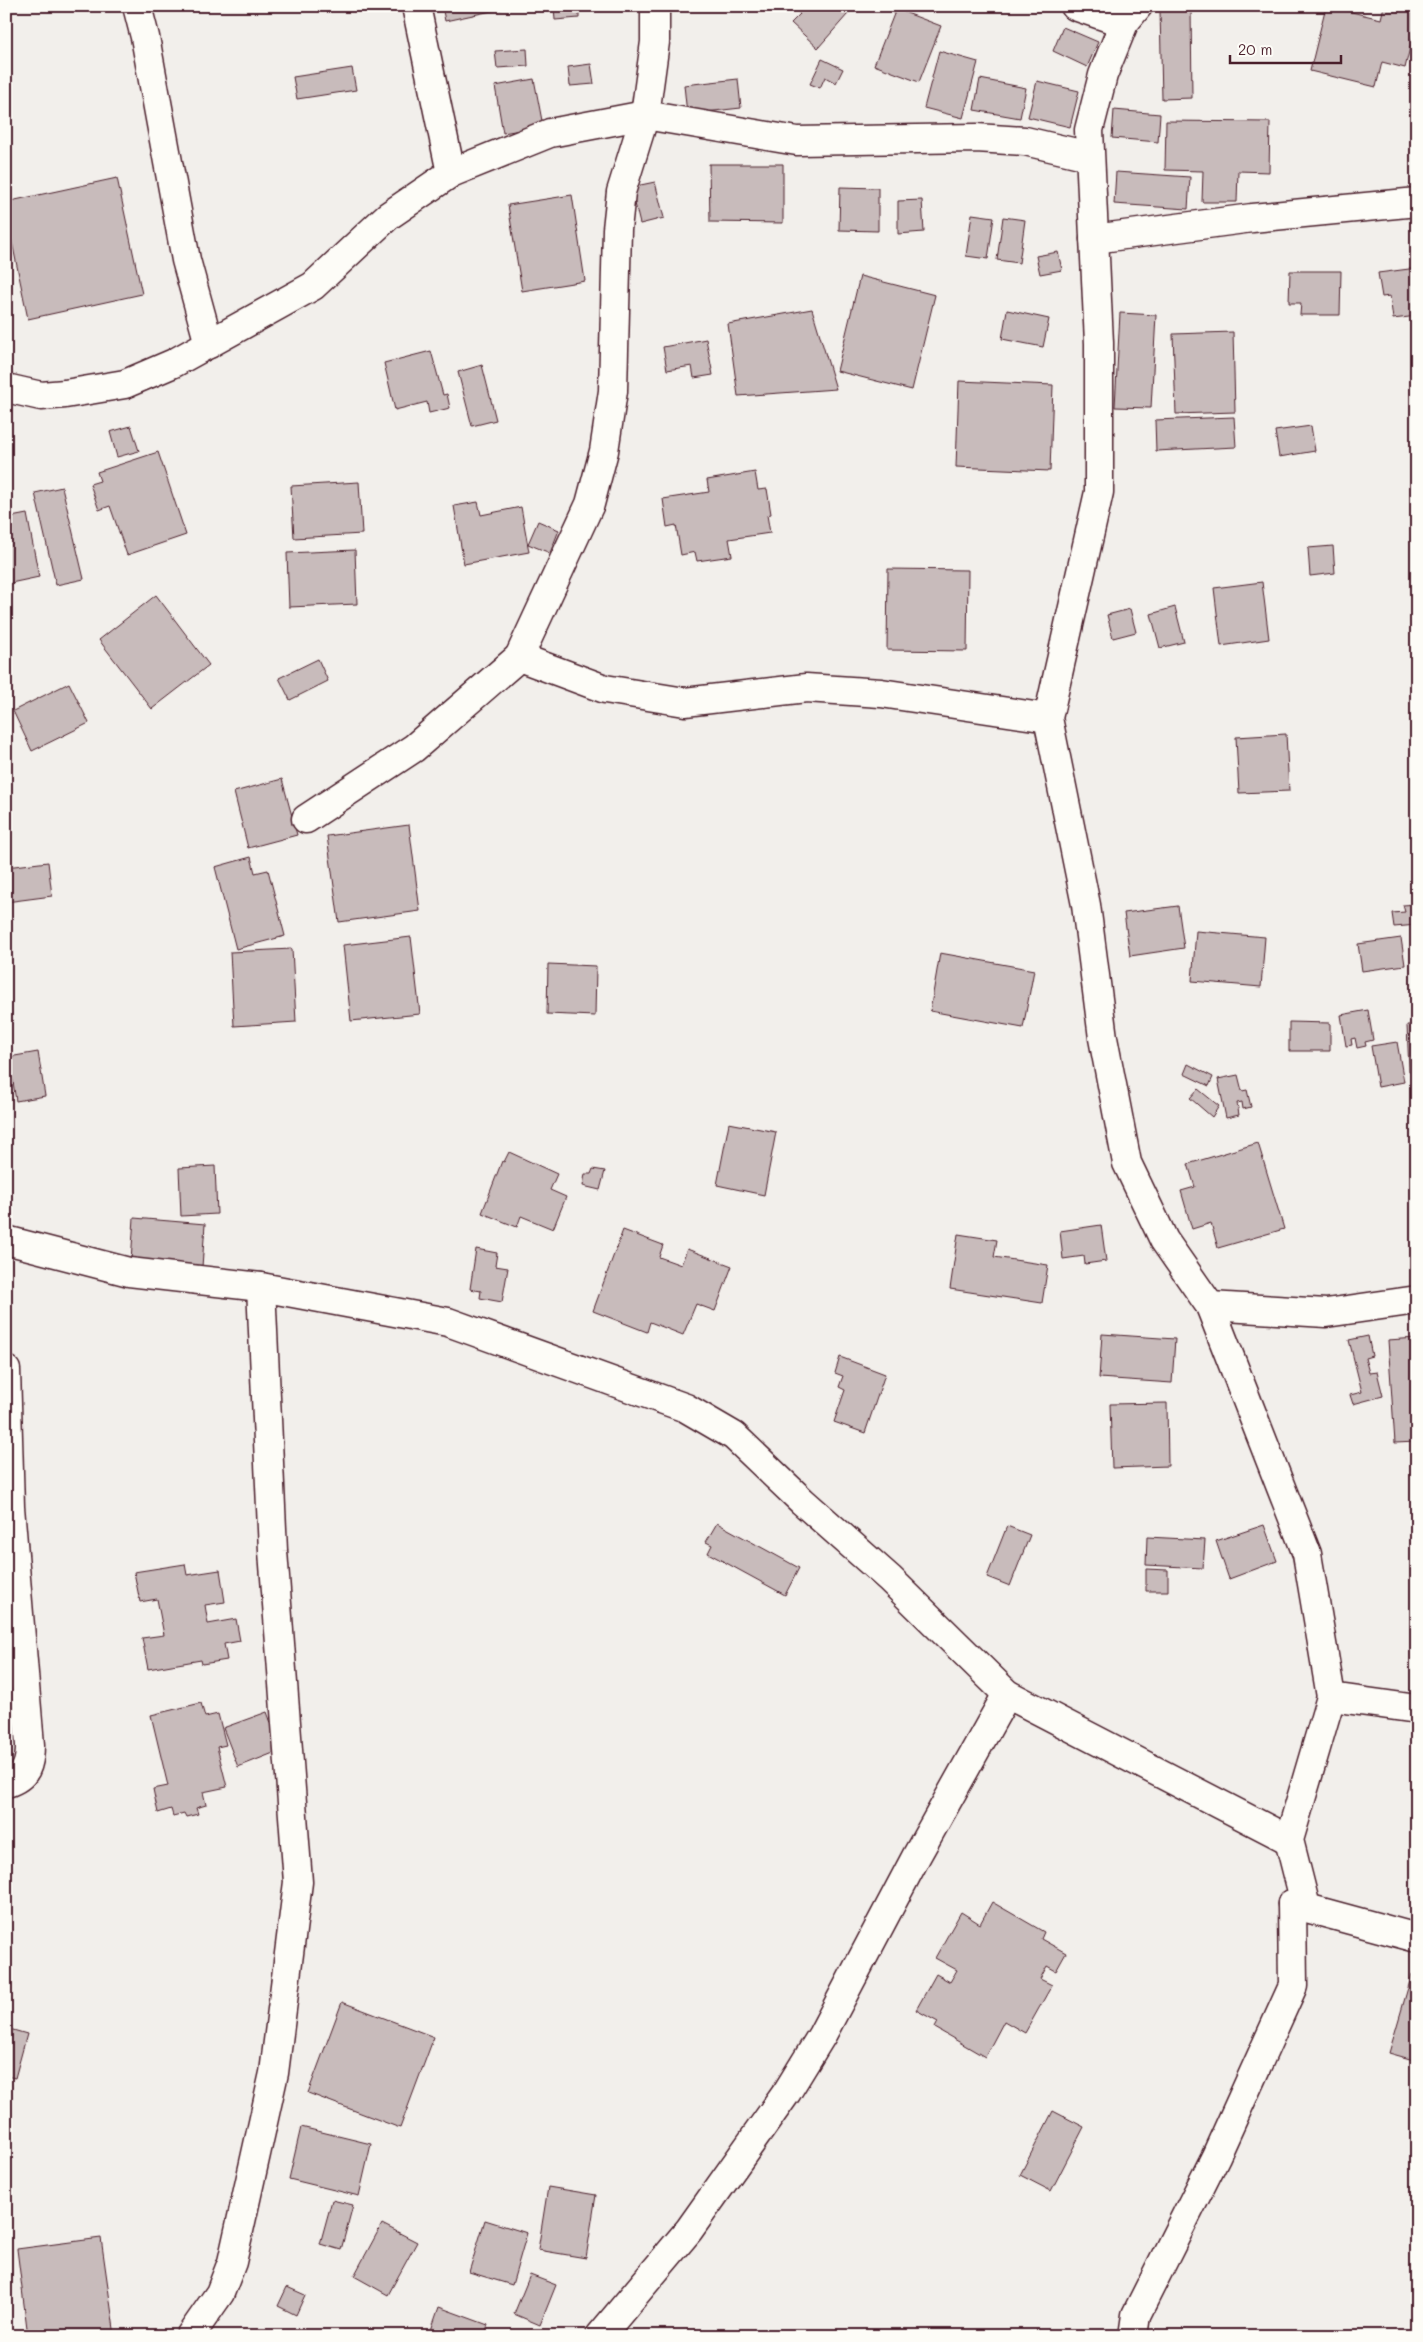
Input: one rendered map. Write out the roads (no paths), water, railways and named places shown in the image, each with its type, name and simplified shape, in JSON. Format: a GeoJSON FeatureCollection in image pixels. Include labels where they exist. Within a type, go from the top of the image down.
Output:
{"type":"FeatureCollection","features":[{"type":"Feature","properties":{"kind":"street"},"geometry":{"type":"LineString","coordinates":[[137,6],[145,37],[186,260],[209,344]]}},
{"type":"Feature","properties":{"kind":"street"},"geometry":{"type":"LineString","coordinates":[[416,6],[451,173]]}},
{"type":"Feature","properties":{"kind":"street"},"geometry":{"type":"LineString","coordinates":[[306,819],[414,748],[520,657],[590,504],[604,451],[613,391],[617,229],[621,192],[645,115],[655,42],[655,6]]}},
{"type":"Feature","properties":{"kind":"street"},"geometry":{"type":"LineString","coordinates":[[1074,6],[1131,14],[1103,75],[1089,130],[1099,343],[1099,492],[1048,718],[1086,905],[1103,1038],[1127,1163],[1164,1240],[1210,1306],[1307,1554],[1332,1697],[1289,1840],[1304,1899],[1292,1904]]}},
{"type":"Feature","properties":{"kind":"street"},"geometry":{"type":"LineString","coordinates":[[6,388],[52,396],[125,384],[174,363],[313,286],[388,216],[451,173],[550,133],[645,115],[796,141],[976,138],[1025,141],[1089,156]]}},
{"type":"Feature","properties":{"kind":"street"},"geometry":{"type":"LineString","coordinates":[[1094,239],[1252,218],[1417,202]]}},
{"type":"Feature","properties":{"kind":"street"},"geometry":{"type":"LineString","coordinates":[[520,657],[606,689],[685,702],[806,688],[880,693],[1048,718]]}},
{"type":"Feature","properties":{"kind":"street"},"geometry":{"type":"LineString","coordinates":[[6,1240],[129,1272],[261,1287],[448,1322],[686,1408],[734,1436],[802,1501],[890,1579],[1007,1694],[1289,1840]]}},
{"type":"Feature","properties":{"kind":"street"},"geometry":{"type":"LineString","coordinates":[[190,2336],[220,2294],[232,2262],[274,2073],[298,1882],[273,1551],[261,1287]]}},
{"type":"Feature","properties":{"kind":"street"},"geometry":{"type":"LineString","coordinates":[[1210,1306],[1326,1313],[1417,1300]]}},
{"type":"Feature","properties":{"kind":"street"},"geometry":{"type":"LineString","coordinates":[[6,1370],[10,1507],[30,1745],[28,1768],[24,1774],[6,1783]]}},
{"type":"Feature","properties":{"kind":"street"},"geometry":{"type":"LineString","coordinates":[[600,2336],[689,2230],[787,2092],[822,2035],[917,1855],[1007,1694]]}},
{"type":"Feature","properties":{"kind":"street"},"geometry":{"type":"LineString","coordinates":[[1332,1697],[1417,1709]]}},
{"type":"Feature","properties":{"kind":"street"},"geometry":{"type":"LineString","coordinates":[[1292,1904],[1417,1938]]}},
{"type":"Feature","properties":{"kind":"street"},"geometry":{"type":"LineString","coordinates":[[1133,2336],[1136,2315],[1216,2156],[1292,1986],[1292,1904]]}}]}
